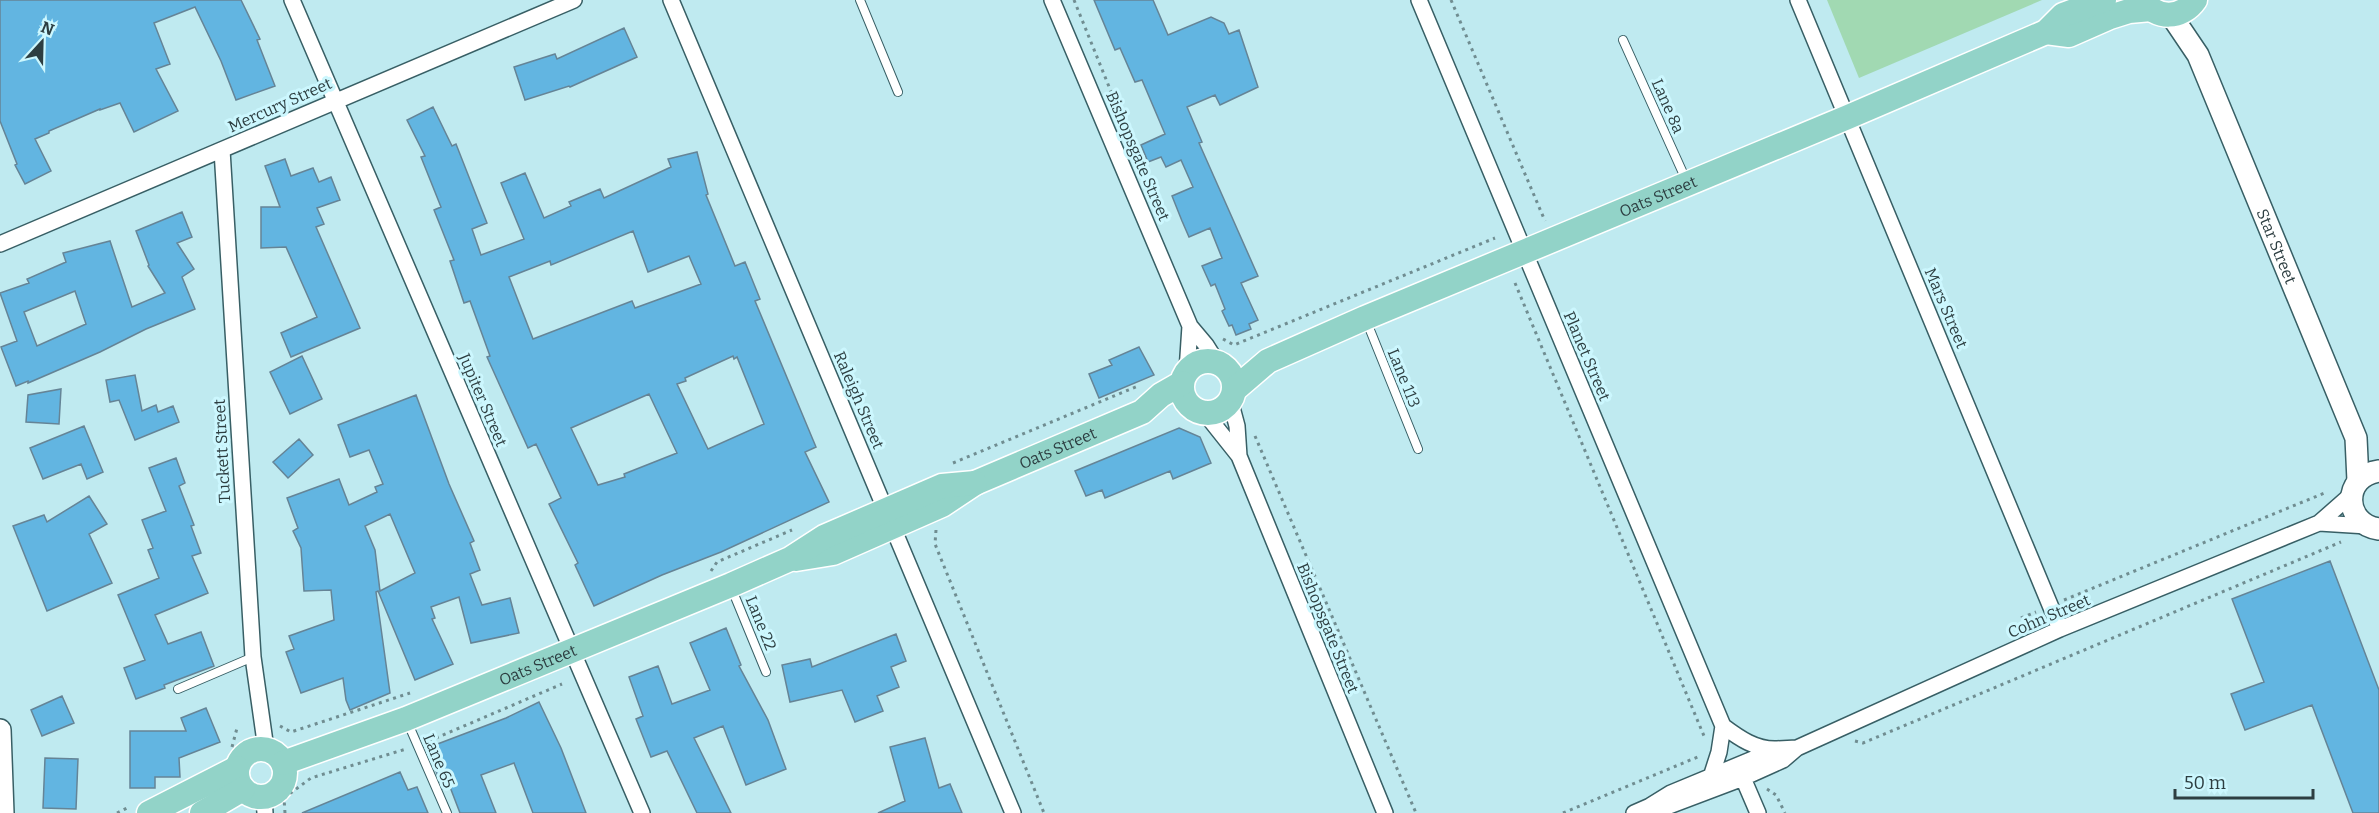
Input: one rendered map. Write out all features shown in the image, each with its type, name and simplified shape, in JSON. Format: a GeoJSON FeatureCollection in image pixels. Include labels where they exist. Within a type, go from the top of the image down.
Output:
{"type":"FeatureCollection","features":[{"type":"Feature","properties":{"kind":"main road","name":"Oats Street"},"geometry":{"type":"LineString","coordinates":[[1232,395],[1268,361],[1365,318],[2046,32],[2063,15],[2104,0]]}},
{"type":"Feature","properties":{"kind":"main road","name":"Oats Street"},"geometry":{"type":"LineString","coordinates":[[2046,32],[2069,35],[2129,11],[2170,6]]}},
{"type":"Feature","properties":{"kind":"main road","name":"Oats Street"},"geometry":{"type":"LineString","coordinates":[[1219,363],[1268,361]]}},
{"type":"Feature","properties":{"kind":"main road"},"geometry":{"type":"LineString","coordinates":[[1200,362],[1219,363],[1233,378],[1232,395],[1220,410],[1191,393],[1200,362]]}},
{"type":"Feature","properties":{"kind":"main road","name":"Oats Street"},"geometry":{"type":"LineString","coordinates":[[259,793],[244,755],[251,751],[275,756],[406,719],[790,560],[824,537],[942,505],[975,483],[1142,412],[1167,412],[1191,393]]}},
{"type":"Feature","properties":{"kind":"main road"},"geometry":{"type":"LineString","coordinates":[[149,813],[259,793],[272,795],[283,785],[286,770],[275,756]]}},
{"type":"Feature","properties":{"kind":"main road"},"geometry":{"type":"LineString","coordinates":[[202,813],[259,793]]}},
{"type":"Feature","properties":{"kind":"street","name":"Jupiter Street"},"geometry":{"type":"LineString","coordinates":[[292,0],[642,813]]}},
{"type":"Feature","properties":{"kind":"street","name":"Mercury Street"},"geometry":{"type":"LineString","coordinates":[[0,244],[334,100],[574,0]]}},
{"type":"Feature","properties":{"kind":"street","name":"Raleigh Street"},"geometry":{"type":"LineString","coordinates":[[671,0],[1013,813]]}},
{"type":"Feature","properties":{"kind":"street","name":"Bishopsgate Street"},"geometry":{"type":"LineString","coordinates":[[1052,0],[1190,326],[1219,363]]}},
{"type":"Feature","properties":{"kind":"street","name":"Planet Street"},"geometry":{"type":"LineString","coordinates":[[1419,0],[1723,728]]}},
{"type":"Feature","properties":{"kind":"street","name":"Mars Street"},"geometry":{"type":"LineString","coordinates":[[1798,0],[2060,630]]}},
{"type":"Feature","properties":{"kind":"street","name":"Star Street"},"geometry":{"type":"LineString","coordinates":[[2170,6],[2198,55],[2356,438],[2379,465]]}},
{"type":"Feature","properties":{"kind":"street","name":"Tuckett Street"},"geometry":{"type":"LineString","coordinates":[[222,150],[253,657],[275,756]]}},
{"type":"Feature","properties":{"kind":"street","name":"Bishopsgate Street"},"geometry":{"type":"LineString","coordinates":[[1190,326],[1191,393],[1239,456],[1385,813]]}},
{"type":"Feature","properties":{"kind":"street","name":"Bishopsgate Street"},"geometry":{"type":"LineString","coordinates":[[1232,395],[1239,456]]}},
{"type":"Feature","properties":{"kind":"street","name":"Star Street"},"geometry":{"type":"LineString","coordinates":[[2356,438],[2354,512],[2373,528]]}},
{"type":"Feature","properties":{"kind":"street"},"geometry":{"type":"LineString","coordinates":[[2355,488],[2370,473],[2379,471]]}},
{"type":"Feature","properties":{"kind":"street","name":"Cohn Street"},"geometry":{"type":"LineString","coordinates":[[1650,806],[1669,806],[1743,778],[1783,760],[1797,748],[2060,630],[2319,523],[2355,488]]}},
{"type":"Feature","properties":{"kind":"street","name":"Cohn Street"},"geometry":{"type":"LineString","coordinates":[[2319,523],[2373,528]]}},
{"type":"Feature","properties":{"kind":"street"},"geometry":{"type":"LineString","coordinates":[[1711,777],[1719,752],[1723,728],[1760,748],[1777,749]]}},
{"type":"Feature","properties":{"kind":"street"},"geometry":{"type":"LineString","coordinates":[[0,730],[4,813]]}},
{"type":"Feature","properties":{"kind":"street","name":"Cohn Street"},"geometry":{"type":"LineString","coordinates":[[1634,813],[1671,793],[1777,749],[1797,748]]}},
{"type":"Feature","properties":{"kind":"street"},"geometry":{"type":"LineString","coordinates":[[1743,778],[1758,813]]}},
{"type":"Feature","properties":{"kind":"lane"},"geometry":{"type":"LineString","coordinates":[[860,0],[898,92]]}},
{"type":"Feature","properties":{"kind":"lane","name":"Lane 8a"},"geometry":{"type":"LineString","coordinates":[[1623,40],[1688,183]]}},
{"type":"Feature","properties":{"kind":"lane","name":"Lane 113"},"geometry":{"type":"LineString","coordinates":[[1365,318],[1418,449]]}},
{"type":"Feature","properties":{"kind":"lane","name":"Lane 22"},"geometry":{"type":"LineString","coordinates":[[731,585],[766,672]]}},
{"type":"Feature","properties":{"kind":"lane"},"geometry":{"type":"LineString","coordinates":[[178,689],[253,657]]}},
{"type":"Feature","properties":{"kind":"lane","name":"Lane 65"},"geometry":{"type":"LineString","coordinates":[[406,719],[447,813]]}},
{"type":"Feature","properties":{"kind":"path"},"geometry":{"type":"LineString","coordinates":[[1074,0],[1119,111]]}},
{"type":"Feature","properties":{"kind":"path"},"geometry":{"type":"LineString","coordinates":[[1451,0],[1545,221]]}},
{"type":"Feature","properties":{"kind":"path"},"geometry":{"type":"LineString","coordinates":[[1216,335],[1234,345],[1496,237]]}},
{"type":"Feature","properties":{"kind":"path"},"geometry":{"type":"LineString","coordinates":[[1515,283],[1708,745]]}},
{"type":"Feature","properties":{"kind":"path"},"geometry":{"type":"LineString","coordinates":[[947,465],[1145,383]]}},
{"type":"Feature","properties":{"kind":"path"},"geometry":{"type":"LineString","coordinates":[[1252,429],[1416,813]]}},
{"type":"Feature","properties":{"kind":"path"},"geometry":{"type":"LineString","coordinates":[[2021,618],[2329,491]]}},
{"type":"Feature","properties":{"kind":"path"},"geometry":{"type":"LineString","coordinates":[[936,527],[935,544],[1044,813]]}},
{"type":"Feature","properties":{"kind":"path"},"geometry":{"type":"LineString","coordinates":[[1854,741],[1863,743],[2349,538]]}},
{"type":"Feature","properties":{"kind":"path"},"geometry":{"type":"LineString","coordinates":[[278,715],[281,726],[291,732],[411,692]]}},
{"type":"Feature","properties":{"kind":"path"},"geometry":{"type":"LineString","coordinates":[[1563,813],[1704,754],[1723,728]]}},
{"type":"Feature","properties":{"kind":"path"},"geometry":{"type":"LineString","coordinates":[[1760,785],[1776,795],[1785,813]]}},
{"type":"Feature","properties":{"kind":"path"},"geometry":{"type":"LineString","coordinates":[[259,793],[285,813]]}},
{"type":"Feature","properties":{"kind":"green space"},"geometry":{"type":"Polygon","coordinates":[[[1827,0],[2042,0],[1859,78],[1827,0]]]}},
{"type":"Feature","properties":{"kind":"building"},"geometry":{"type":"Polygon","coordinates":[[[0,0],[241,0],[260,39],[257,40],[275,86],[236,100],[221,61],[195,7],[154,23],[170,64],[156,69],[178,111],[134,132],[120,103],[49,131],[35,139],[51,171],[25,184],[15,165],[17,164],[0,121],[0,0]]]}},
{"type":"Feature","properties":{"kind":"building"},"geometry":{"type":"Polygon","coordinates":[[[1094,0],[1153,0],[1168,35],[1211,17],[1224,23],[1229,34],[1239,30],[1258,87],[1220,105],[1215,95],[1187,107],[1202,142],[1199,143],[1258,276],[1241,283],[1258,320],[1249,324],[1251,329],[1236,335],[1232,325],[1229,326],[1222,311],[1225,309],[1215,284],[1211,286],[1202,266],[1222,258],[1210,228],[1189,237],[1182,221],[1172,196],[1193,187],[1181,160],[1166,167],[1161,157],[1148,162],[1141,145],[1165,134],[1142,80],[1135,82],[1120,48],[1115,50],[1094,0]]]}},
{"type":"Feature","properties":{"kind":"building"},"geometry":{"type":"Polygon","coordinates":[[[624,28],[637,57],[570,87],[525,100],[514,67],[555,54],[557,59],[624,28]]]}},
{"type":"Feature","properties":{"kind":"building"},"geometry":{"type":"Polygon","coordinates":[[[433,107],[452,146],[456,144],[487,223],[472,229],[481,255],[524,239],[501,183],[525,173],[544,218],[571,206],[569,202],[600,189],[604,198],[671,167],[668,159],[697,152],[708,194],[706,195],[735,266],[745,262],[760,299],[755,301],[816,447],[805,452],[829,502],[721,552],[662,575],[594,606],[575,565],[578,563],[549,504],[561,498],[536,444],[528,448],[487,357],[490,356],[470,301],[464,303],[450,261],[454,260],[434,210],[441,207],[421,157],[425,156],[407,120],[433,107]],[[633,231],[551,265],[550,261],[509,277],[533,339],[632,301],[635,308],[701,284],[689,256],[648,272],[633,231]],[[733,356],[685,378],[686,381],[677,384],[708,449],[764,424],[737,357],[734,359],[733,356]],[[649,394],[571,428],[598,485],[625,477],[624,474],[677,453],[649,394]]]}},
{"type":"Feature","properties":{"kind":"building"},"geometry":{"type":"Polygon","coordinates":[[[285,159],[291,176],[313,168],[319,182],[331,177],[340,200],[317,208],[324,224],[316,227],[360,328],[291,357],[281,333],[317,317],[286,247],[261,248],[261,207],[280,207],[265,166],[285,159]]]}},
{"type":"Feature","properties":{"kind":"building"},"geometry":{"type":"Polygon","coordinates":[[[182,212],[192,237],[177,243],[194,269],[182,277],[195,309],[28,383],[28,381],[16,386],[1,347],[17,341],[0,293],[29,283],[27,279],[66,262],[63,253],[110,241],[132,307],[165,293],[148,266],[136,231],[182,212]],[[75,291],[24,312],[37,346],[86,324],[75,291]]]}},
{"type":"Feature","properties":{"kind":"building"},"geometry":{"type":"Polygon","coordinates":[[[1139,347],[1154,375],[1099,398],[1089,374],[1112,365],[1109,360],[1139,347]]]}},
{"type":"Feature","properties":{"kind":"building"},"geometry":{"type":"Polygon","coordinates":[[[302,356],[322,399],[290,414],[270,372],[302,356]]]}},
{"type":"Feature","properties":{"kind":"building"},"geometry":{"type":"Polygon","coordinates":[[[135,375],[142,411],[156,405],[158,412],[173,406],[179,422],[135,440],[119,400],[110,402],[106,380],[135,375]]]}},
{"type":"Feature","properties":{"kind":"building"},"geometry":{"type":"Polygon","coordinates":[[[61,389],[59,424],[26,422],[28,395],[61,389]]]}},
{"type":"Feature","properties":{"kind":"building"},"geometry":{"type":"Polygon","coordinates":[[[416,395],[449,484],[474,541],[470,543],[480,570],[470,574],[482,605],[510,598],[519,633],[471,643],[459,597],[431,607],[435,618],[432,619],[453,664],[415,680],[378,591],[376,592],[390,693],[350,710],[343,678],[301,693],[286,652],[294,649],[289,636],[334,620],[331,590],[304,591],[301,548],[293,531],[298,528],[287,498],[339,479],[349,505],[377,492],[375,487],[383,484],[369,450],[350,457],[338,425],[416,395]],[[390,514],[365,526],[375,550],[380,591],[415,573],[390,514]]]}},
{"type":"Feature","properties":{"kind":"building"},"geometry":{"type":"Polygon","coordinates":[[[84,426],[103,472],[87,479],[81,464],[43,479],[30,448],[84,426]]]}},
{"type":"Feature","properties":{"kind":"building"},"geometry":{"type":"Polygon","coordinates":[[[1179,428],[1200,437],[1211,463],[1173,479],[1170,471],[1105,498],[1102,490],[1086,496],[1075,471],[1179,428]]]}},
{"type":"Feature","properties":{"kind":"building"},"geometry":{"type":"Polygon","coordinates":[[[299,439],[313,455],[288,478],[273,462],[299,439]]]}},
{"type":"Feature","properties":{"kind":"building"},"geometry":{"type":"Polygon","coordinates":[[[176,458],[185,483],[179,486],[194,525],[191,526],[201,553],[192,556],[208,593],[155,615],[168,644],[201,632],[214,666],[164,685],[165,688],[136,699],[124,668],[145,660],[118,595],[159,578],[148,550],[153,548],[142,520],[166,511],[149,468],[176,458]]]}},
{"type":"Feature","properties":{"kind":"building"},"geometry":{"type":"Polygon","coordinates":[[[89,496],[107,524],[89,534],[112,583],[47,611],[13,526],[44,515],[47,522],[89,496]]]}},
{"type":"Feature","properties":{"kind":"building"},"geometry":{"type":"Polygon","coordinates":[[[2330,561],[2379,690],[2379,813],[2353,813],[2312,705],[2245,730],[2231,694],[2264,682],[2232,599],[2330,561]]]}},
{"type":"Feature","properties":{"kind":"building"},"geometry":{"type":"Polygon","coordinates":[[[726,628],[741,665],[739,666],[768,720],[786,769],[746,785],[723,726],[694,738],[731,813],[697,813],[667,751],[651,757],[636,719],[643,716],[629,677],[658,666],[672,704],[710,690],[690,643],[726,628]]]}},
{"type":"Feature","properties":{"kind":"building"},"geometry":{"type":"Polygon","coordinates":[[[896,634],[906,661],[891,667],[899,687],[877,696],[883,711],[855,722],[842,690],[790,702],[782,665],[810,659],[812,667],[896,634]]]}},
{"type":"Feature","properties":{"kind":"building"},"geometry":{"type":"Polygon","coordinates":[[[62,696],[74,723],[42,736],[31,710],[62,696]]]}},
{"type":"Feature","properties":{"kind":"building"},"geometry":{"type":"Polygon","coordinates":[[[539,702],[561,748],[586,813],[533,813],[514,763],[481,775],[496,813],[460,813],[450,787],[443,789],[427,748],[506,718],[539,702]]]}},
{"type":"Feature","properties":{"kind":"building"},"geometry":{"type":"Polygon","coordinates":[[[206,708],[220,742],[179,758],[180,777],[155,777],[155,788],[130,788],[130,731],[186,731],[181,718],[206,708]]]}},
{"type":"Feature","properties":{"kind":"building"},"geometry":{"type":"Polygon","coordinates":[[[925,738],[939,788],[950,784],[962,813],[878,813],[905,801],[890,747],[925,738]]]}},
{"type":"Feature","properties":{"kind":"building"},"geometry":{"type":"Polygon","coordinates":[[[45,758],[78,759],[76,809],[43,808],[45,758]]]}},
{"type":"Feature","properties":{"kind":"building"},"geometry":{"type":"Polygon","coordinates":[[[400,772],[408,790],[417,787],[428,813],[302,813],[400,772]]]}}]}
